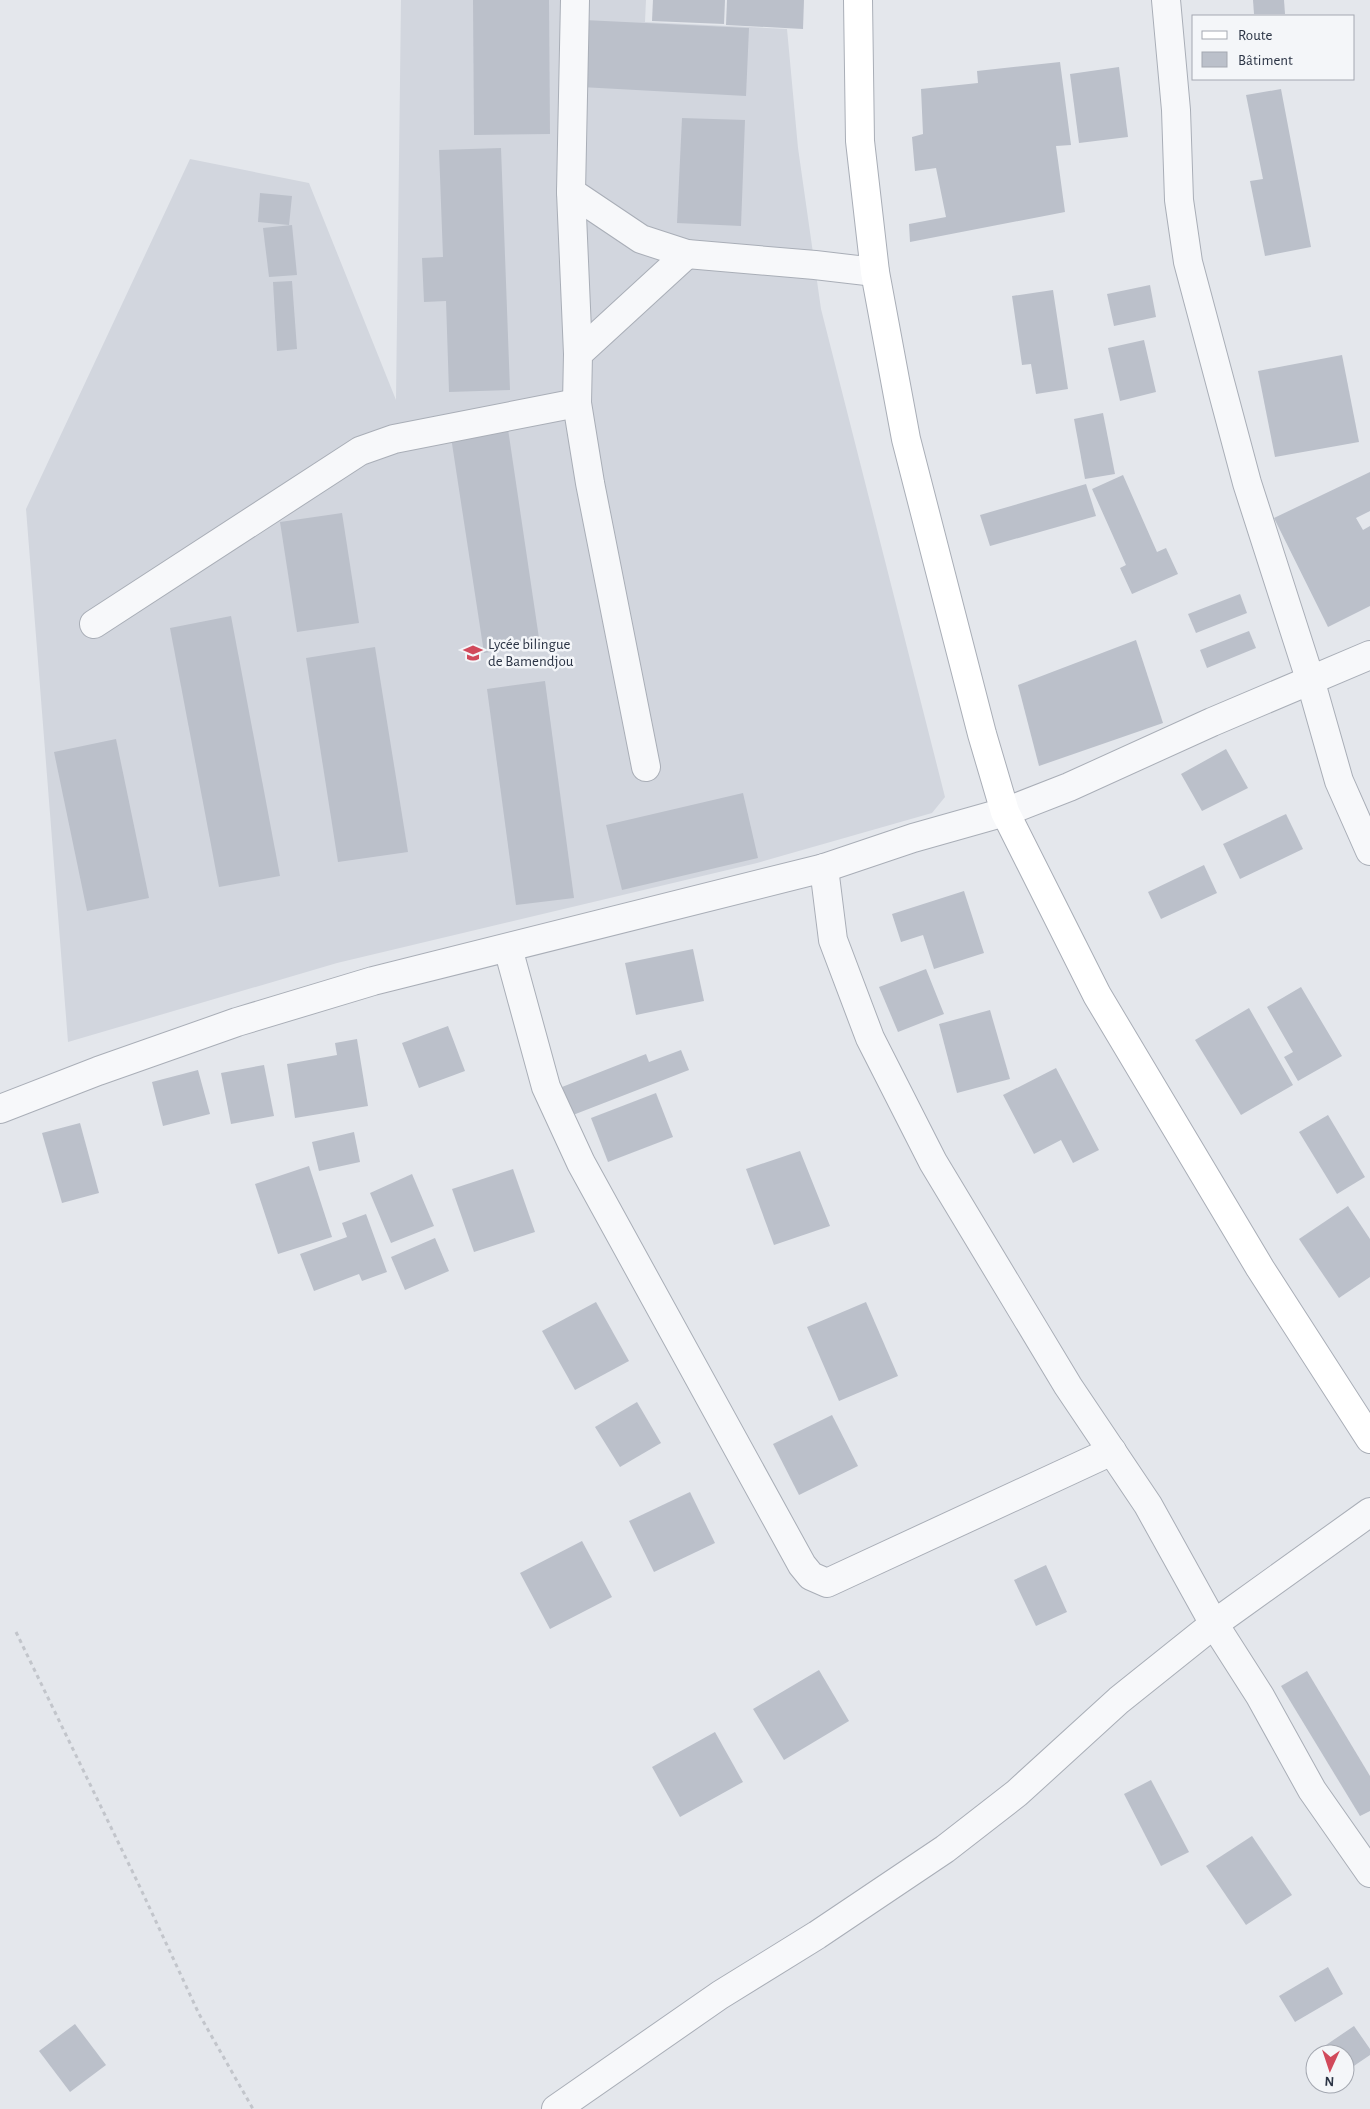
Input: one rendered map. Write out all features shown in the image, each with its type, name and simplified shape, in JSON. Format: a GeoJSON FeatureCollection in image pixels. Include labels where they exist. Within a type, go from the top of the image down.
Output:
{"type":"FeatureCollection","features":[{"type":"Feature","properties":{"kind":"main road"},"geometry":{"type":"LineString","coordinates":[[858,0],[860,141],[875,272],[906,439],[982,734],[1005,812],[1097,995],[1260,1268],[1370,1439]]}},
{"type":"Feature","properties":{"kind":"street"},"geometry":{"type":"LineString","coordinates":[[575,0],[571,192],[578,354],[577,403],[590,482],[646,767]]}},
{"type":"Feature","properties":{"kind":"street"},"geometry":{"type":"LineString","coordinates":[[1166,0],[1176,110],[1179,200],[1188,262],[1247,483],[1310,680],[1339,781],[1370,851]]}},
{"type":"Feature","properties":{"kind":"street"},"geometry":{"type":"LineString","coordinates":[[571,192],[641,240],[686,254],[875,272]]}},
{"type":"Feature","properties":{"kind":"street"},"geometry":{"type":"LineString","coordinates":[[578,354],[686,254]]}},
{"type":"Feature","properties":{"kind":"street"},"geometry":{"type":"LineString","coordinates":[[94,624],[360,450],[394,439],[577,403]]}},
{"type":"Feature","properties":{"kind":"street"},"geometry":{"type":"LineString","coordinates":[[0,1108],[237,1022],[373,982],[824,868],[912,838],[1005,812],[1069,787],[1370,655]]}},
{"type":"Feature","properties":{"kind":"street"},"geometry":{"type":"LineString","coordinates":[[824,868],[833,940],[870,1038],[933,1162],[1068,1386],[1148,1504],[1214,1624],[1260,1696],[1312,1790],[1370,1873]]}},
{"type":"Feature","properties":{"kind":"street"},"geometry":{"type":"LineString","coordinates":[[508,948],[546,1087],[581,1163],[802,1565],[811,1576],[827,1583],[1112,1451]]}},
{"type":"Feature","properties":{"kind":"street"},"geometry":{"type":"LineString","coordinates":[[556,2109],[720,1995],[818,1934],[944,1848],[1017,1793],[1118,1700],[1214,1624],[1370,1512]]}},
{"type":"Feature","properties":{"kind":"path"},"geometry":{"type":"LineString","coordinates":[[16,1632],[138,1883],[199,2014],[253,2109]]}},
{"type":"Feature","properties":{"kind":"shaded area","name":"Lycée bilingue de Bamendjou"},"geometry":{"type":"Polygon","coordinates":[[[401,0],[646,0],[645,22],[787,29],[798,148],[821,309],[945,797],[932,813],[757,863],[337,963],[68,1042],[26,509],[190,159],[309,183],[396,400],[401,0]]]}},
{"type":"Feature","properties":{"kind":"building"},"geometry":{"type":"Polygon","coordinates":[[[473,0],[549,0],[550,134],[474,135],[473,0]]]}},
{"type":"Feature","properties":{"kind":"building"},"geometry":{"type":"Polygon","coordinates":[[[653,0],[725,0],[724,24],[652,21],[653,0]]]}},
{"type":"Feature","properties":{"kind":"building"},"geometry":{"type":"Polygon","coordinates":[[[727,0],[804,0],[803,29],[726,25],[727,0]]]}},
{"type":"Feature","properties":{"kind":"building"},"geometry":{"type":"Polygon","coordinates":[[[1253,0],[1284,0],[1285,14],[1254,14],[1253,0]]]}},
{"type":"Feature","properties":{"kind":"building"},"geometry":{"type":"Polygon","coordinates":[[[584,20],[749,28],[746,96],[581,87],[584,20]]]}},
{"type":"Feature","properties":{"kind":"building"},"geometry":{"type":"Polygon","coordinates":[[[1060,62],[1071,145],[1056,146],[1065,212],[910,242],[909,224],[946,217],[936,168],[915,171],[912,137],[923,134],[921,89],[978,83],[977,71],[1060,62]]]}},
{"type":"Feature","properties":{"kind":"building"},"geometry":{"type":"Polygon","coordinates":[[[1119,67],[1128,137],[1079,143],[1070,74],[1119,67]]]}},
{"type":"Feature","properties":{"kind":"building"},"geometry":{"type":"Polygon","coordinates":[[[1281,89],[1311,247],[1265,256],[1250,181],[1263,179],[1246,95],[1281,89]]]}},
{"type":"Feature","properties":{"kind":"building"},"geometry":{"type":"Polygon","coordinates":[[[682,118],[745,120],[741,226],[677,223],[682,118]]]}},
{"type":"Feature","properties":{"kind":"building"},"geometry":{"type":"Polygon","coordinates":[[[501,148],[510,390],[449,392],[446,301],[424,302],[422,258],[443,257],[439,150],[501,148]]]}},
{"type":"Feature","properties":{"kind":"building"},"geometry":{"type":"Polygon","coordinates":[[[260,193],[292,196],[289,225],[258,222],[260,193]]]}},
{"type":"Feature","properties":{"kind":"building"},"geometry":{"type":"Polygon","coordinates":[[[292,225],[297,275],[269,277],[263,228],[292,225]]]}},
{"type":"Feature","properties":{"kind":"building"},"geometry":{"type":"Polygon","coordinates":[[[292,281],[297,349],[277,351],[273,282],[292,281]]]}},
{"type":"Feature","properties":{"kind":"building"},"geometry":{"type":"Polygon","coordinates":[[[1150,285],[1156,317],[1114,326],[1107,294],[1150,285]]]}},
{"type":"Feature","properties":{"kind":"building"},"geometry":{"type":"Polygon","coordinates":[[[1053,290],[1068,389],[1036,394],[1031,364],[1022,365],[1012,296],[1053,290]]]}},
{"type":"Feature","properties":{"kind":"building"},"geometry":{"type":"Polygon","coordinates":[[[1144,340],[1156,392],[1120,401],[1108,348],[1144,340]]]}},
{"type":"Feature","properties":{"kind":"building"},"geometry":{"type":"Polygon","coordinates":[[[1342,355],[1359,442],[1275,457],[1258,371],[1342,355]]]}},
{"type":"Feature","properties":{"kind":"building"},"geometry":{"type":"Polygon","coordinates":[[[1103,413],[1115,474],[1085,479],[1074,419],[1103,413]]]}},
{"type":"Feature","properties":{"kind":"building"},"geometry":{"type":"Polygon","coordinates":[[[508,429],[540,645],[484,653],[451,437],[508,429]]]}},
{"type":"Feature","properties":{"kind":"building"},"geometry":{"type":"Polygon","coordinates":[[[1370,472],[1370,511],[1356,518],[1363,530],[1370,526],[1370,606],[1328,627],[1274,518],[1370,472]]]}},
{"type":"Feature","properties":{"kind":"building"},"geometry":{"type":"Polygon","coordinates":[[[1123,475],[1157,552],[1166,548],[1178,574],[1132,594],[1120,568],[1126,565],[1092,489],[1123,475]]]}},
{"type":"Feature","properties":{"kind":"building"},"geometry":{"type":"Polygon","coordinates":[[[1086,484],[1096,516],[990,546],[980,515],[1086,484]]]}},
{"type":"Feature","properties":{"kind":"building"},"geometry":{"type":"Polygon","coordinates":[[[342,513],[359,623],[297,632],[280,522],[342,513]]]}},
{"type":"Feature","properties":{"kind":"building"},"geometry":{"type":"Polygon","coordinates":[[[1240,594],[1247,613],[1196,633],[1188,614],[1240,594]]]}},
{"type":"Feature","properties":{"kind":"building"},"geometry":{"type":"Polygon","coordinates":[[[231,616],[280,876],[219,887],[170,628],[231,616]]]}},
{"type":"Feature","properties":{"kind":"building"},"geometry":{"type":"Polygon","coordinates":[[[1249,631],[1256,648],[1207,668],[1200,650],[1249,631]]]}},
{"type":"Feature","properties":{"kind":"building"},"geometry":{"type":"Polygon","coordinates":[[[1136,640],[1163,723],[1039,766],[1018,685],[1136,640]]]}},
{"type":"Feature","properties":{"kind":"building"},"geometry":{"type":"Polygon","coordinates":[[[375,647],[408,852],[338,862],[306,658],[375,647]]]}},
{"type":"Feature","properties":{"kind":"building"},"geometry":{"type":"Polygon","coordinates":[[[545,681],[574,898],[516,905],[487,689],[545,681]]]}},
{"type":"Feature","properties":{"kind":"building"},"geometry":{"type":"Polygon","coordinates":[[[116,739],[149,898],[87,911],[54,752],[116,739]]]}},
{"type":"Feature","properties":{"kind":"building"},"geometry":{"type":"Polygon","coordinates":[[[1226,749],[1248,788],[1202,811],[1181,774],[1226,749]]]}},
{"type":"Feature","properties":{"kind":"building"},"geometry":{"type":"Polygon","coordinates":[[[743,793],[758,858],[622,890],[606,825],[743,793]]]}},
{"type":"Feature","properties":{"kind":"building"},"geometry":{"type":"Polygon","coordinates":[[[1286,814],[1303,849],[1240,879],[1223,844],[1286,814]]]}},
{"type":"Feature","properties":{"kind":"building"},"geometry":{"type":"Polygon","coordinates":[[[1204,865],[1217,893],[1161,919],[1148,892],[1204,865]]]}},
{"type":"Feature","properties":{"kind":"building"},"geometry":{"type":"Polygon","coordinates":[[[964,891],[984,953],[934,969],[923,935],[901,942],[892,914],[964,891]]]}},
{"type":"Feature","properties":{"kind":"building"},"geometry":{"type":"Polygon","coordinates":[[[693,949],[704,1001],[636,1015],[625,963],[693,949]]]}},
{"type":"Feature","properties":{"kind":"building"},"geometry":{"type":"Polygon","coordinates":[[[926,969],[944,1014],[898,1032],[879,987],[926,969]]]}},
{"type":"Feature","properties":{"kind":"building"},"geometry":{"type":"Polygon","coordinates":[[[1301,987],[1342,1056],[1298,1081],[1284,1057],[1293,1052],[1267,1007],[1301,987]]]}},
{"type":"Feature","properties":{"kind":"building"},"geometry":{"type":"Polygon","coordinates":[[[1249,1008],[1293,1085],[1241,1115],[1195,1040],[1249,1008]]]}},
{"type":"Feature","properties":{"kind":"building"},"geometry":{"type":"Polygon","coordinates":[[[990,1010],[1010,1079],[957,1093],[939,1024],[990,1010]]]}},
{"type":"Feature","properties":{"kind":"building"},"geometry":{"type":"Polygon","coordinates":[[[448,1026],[465,1071],[419,1088],[402,1043],[448,1026]]]}},
{"type":"Feature","properties":{"kind":"building"},"geometry":{"type":"Polygon","coordinates":[[[357,1039],[368,1106],[295,1118],[287,1064],[337,1055],[335,1043],[357,1039]]]}},
{"type":"Feature","properties":{"kind":"building"},"geometry":{"type":"Polygon","coordinates":[[[681,1050],[689,1070],[573,1115],[562,1087],[646,1054],[649,1062],[681,1050]]]}},
{"type":"Feature","properties":{"kind":"building"},"geometry":{"type":"Polygon","coordinates":[[[264,1065],[274,1116],[231,1124],[221,1073],[264,1065]]]}},
{"type":"Feature","properties":{"kind":"building"},"geometry":{"type":"Polygon","coordinates":[[[1056,1068],[1099,1150],[1073,1163],[1061,1140],[1034,1154],[1003,1095],[1056,1068]]]}},
{"type":"Feature","properties":{"kind":"building"},"geometry":{"type":"Polygon","coordinates":[[[198,1070],[210,1114],[163,1126],[152,1082],[198,1070]]]}},
{"type":"Feature","properties":{"kind":"building"},"geometry":{"type":"Polygon","coordinates":[[[656,1093],[673,1137],[608,1162],[591,1118],[656,1093]]]}},
{"type":"Feature","properties":{"kind":"building"},"geometry":{"type":"Polygon","coordinates":[[[1328,1115],[1365,1177],[1337,1194],[1299,1132],[1328,1115]]]}},
{"type":"Feature","properties":{"kind":"building"},"geometry":{"type":"Polygon","coordinates":[[[80,1123],[99,1193],[62,1203],[42,1133],[80,1123]]]}},
{"type":"Feature","properties":{"kind":"building"},"geometry":{"type":"Polygon","coordinates":[[[354,1132],[360,1162],[319,1171],[312,1142],[354,1132]]]}},
{"type":"Feature","properties":{"kind":"building"},"geometry":{"type":"Polygon","coordinates":[[[800,1151],[830,1226],[774,1245],[746,1169],[800,1151]]]}},
{"type":"Feature","properties":{"kind":"building"},"geometry":{"type":"Polygon","coordinates":[[[309,1166],[332,1237],[278,1254],[255,1184],[309,1166]]]}},
{"type":"Feature","properties":{"kind":"building"},"geometry":{"type":"Polygon","coordinates":[[[513,1169],[535,1232],[474,1252],[452,1189],[513,1169]]]}},
{"type":"Feature","properties":{"kind":"building"},"geometry":{"type":"Polygon","coordinates":[[[412,1174],[434,1226],[391,1243],[370,1193],[412,1174]]]}},
{"type":"Feature","properties":{"kind":"building"},"geometry":{"type":"Polygon","coordinates":[[[1348,1206],[1370,1239],[1370,1277],[1339,1298],[1299,1239],[1348,1206]]]}},
{"type":"Feature","properties":{"kind":"building"},"geometry":{"type":"Polygon","coordinates":[[[366,1214],[387,1272],[362,1281],[359,1274],[314,1291],[300,1254],[347,1237],[342,1223],[366,1214]]]}},
{"type":"Feature","properties":{"kind":"building"},"geometry":{"type":"Polygon","coordinates":[[[435,1238],[449,1271],[405,1290],[391,1257],[435,1238]]]}},
{"type":"Feature","properties":{"kind":"building"},"geometry":{"type":"Polygon","coordinates":[[[596,1302],[629,1361],[575,1390],[542,1331],[596,1302]]]}},
{"type":"Feature","properties":{"kind":"building"},"geometry":{"type":"Polygon","coordinates":[[[866,1302],[898,1376],[839,1401],[807,1327],[866,1302]]]}},
{"type":"Feature","properties":{"kind":"building"},"geometry":{"type":"Polygon","coordinates":[[[637,1402],[661,1443],[620,1467],[595,1427],[637,1402]]]}},
{"type":"Feature","properties":{"kind":"building"},"geometry":{"type":"Polygon","coordinates":[[[832,1415],[858,1466],[799,1495],[773,1444],[832,1415]]]}},
{"type":"Feature","properties":{"kind":"building"},"geometry":{"type":"Polygon","coordinates":[[[690,1492],[715,1543],[654,1572],[629,1521],[690,1492]]]}},
{"type":"Feature","properties":{"kind":"building"},"geometry":{"type":"Polygon","coordinates":[[[582,1541],[612,1597],[550,1629],[520,1573],[582,1541]]]}},
{"type":"Feature","properties":{"kind":"building"},"geometry":{"type":"Polygon","coordinates":[[[1046,1565],[1067,1612],[1036,1626],[1014,1580],[1046,1565]]]}},
{"type":"Feature","properties":{"kind":"building"},"geometry":{"type":"Polygon","coordinates":[[[819,1670],[849,1721],[784,1760],[753,1709],[819,1670]]]}},
{"type":"Feature","properties":{"kind":"building"},"geometry":{"type":"Polygon","coordinates":[[[1307,1671],[1370,1776],[1370,1811],[1360,1816],[1281,1686],[1307,1671]]]}},
{"type":"Feature","properties":{"kind":"building"},"geometry":{"type":"Polygon","coordinates":[[[715,1732],[743,1782],[680,1817],[652,1767],[715,1732]]]}},
{"type":"Feature","properties":{"kind":"building"},"geometry":{"type":"Polygon","coordinates":[[[1151,1780],[1189,1852],[1161,1866],[1124,1794],[1151,1780]]]}},
{"type":"Feature","properties":{"kind":"building"},"geometry":{"type":"Polygon","coordinates":[[[1252,1836],[1292,1895],[1246,1925],[1206,1866],[1252,1836]]]}},
{"type":"Feature","properties":{"kind":"building"},"geometry":{"type":"Polygon","coordinates":[[[1328,1967],[1343,1994],[1295,2022],[1279,1996],[1328,1967]]]}},
{"type":"Feature","properties":{"kind":"building"},"geometry":{"type":"Polygon","coordinates":[[[75,2024],[106,2065],[70,2092],[39,2051],[75,2024]]]}},
{"type":"Feature","properties":{"kind":"building"},"geometry":{"type":"Polygon","coordinates":[[[1354,2026],[1370,2049],[1370,2055],[1355,2065],[1355,2044],[1327,2044],[1354,2026]]]}},
{"type":"Feature","properties":{"kind":"place","name":"Lycée bilingue de Bamendjou"},"geometry":{"type":"Point","coordinates":[473,653]}}]}
